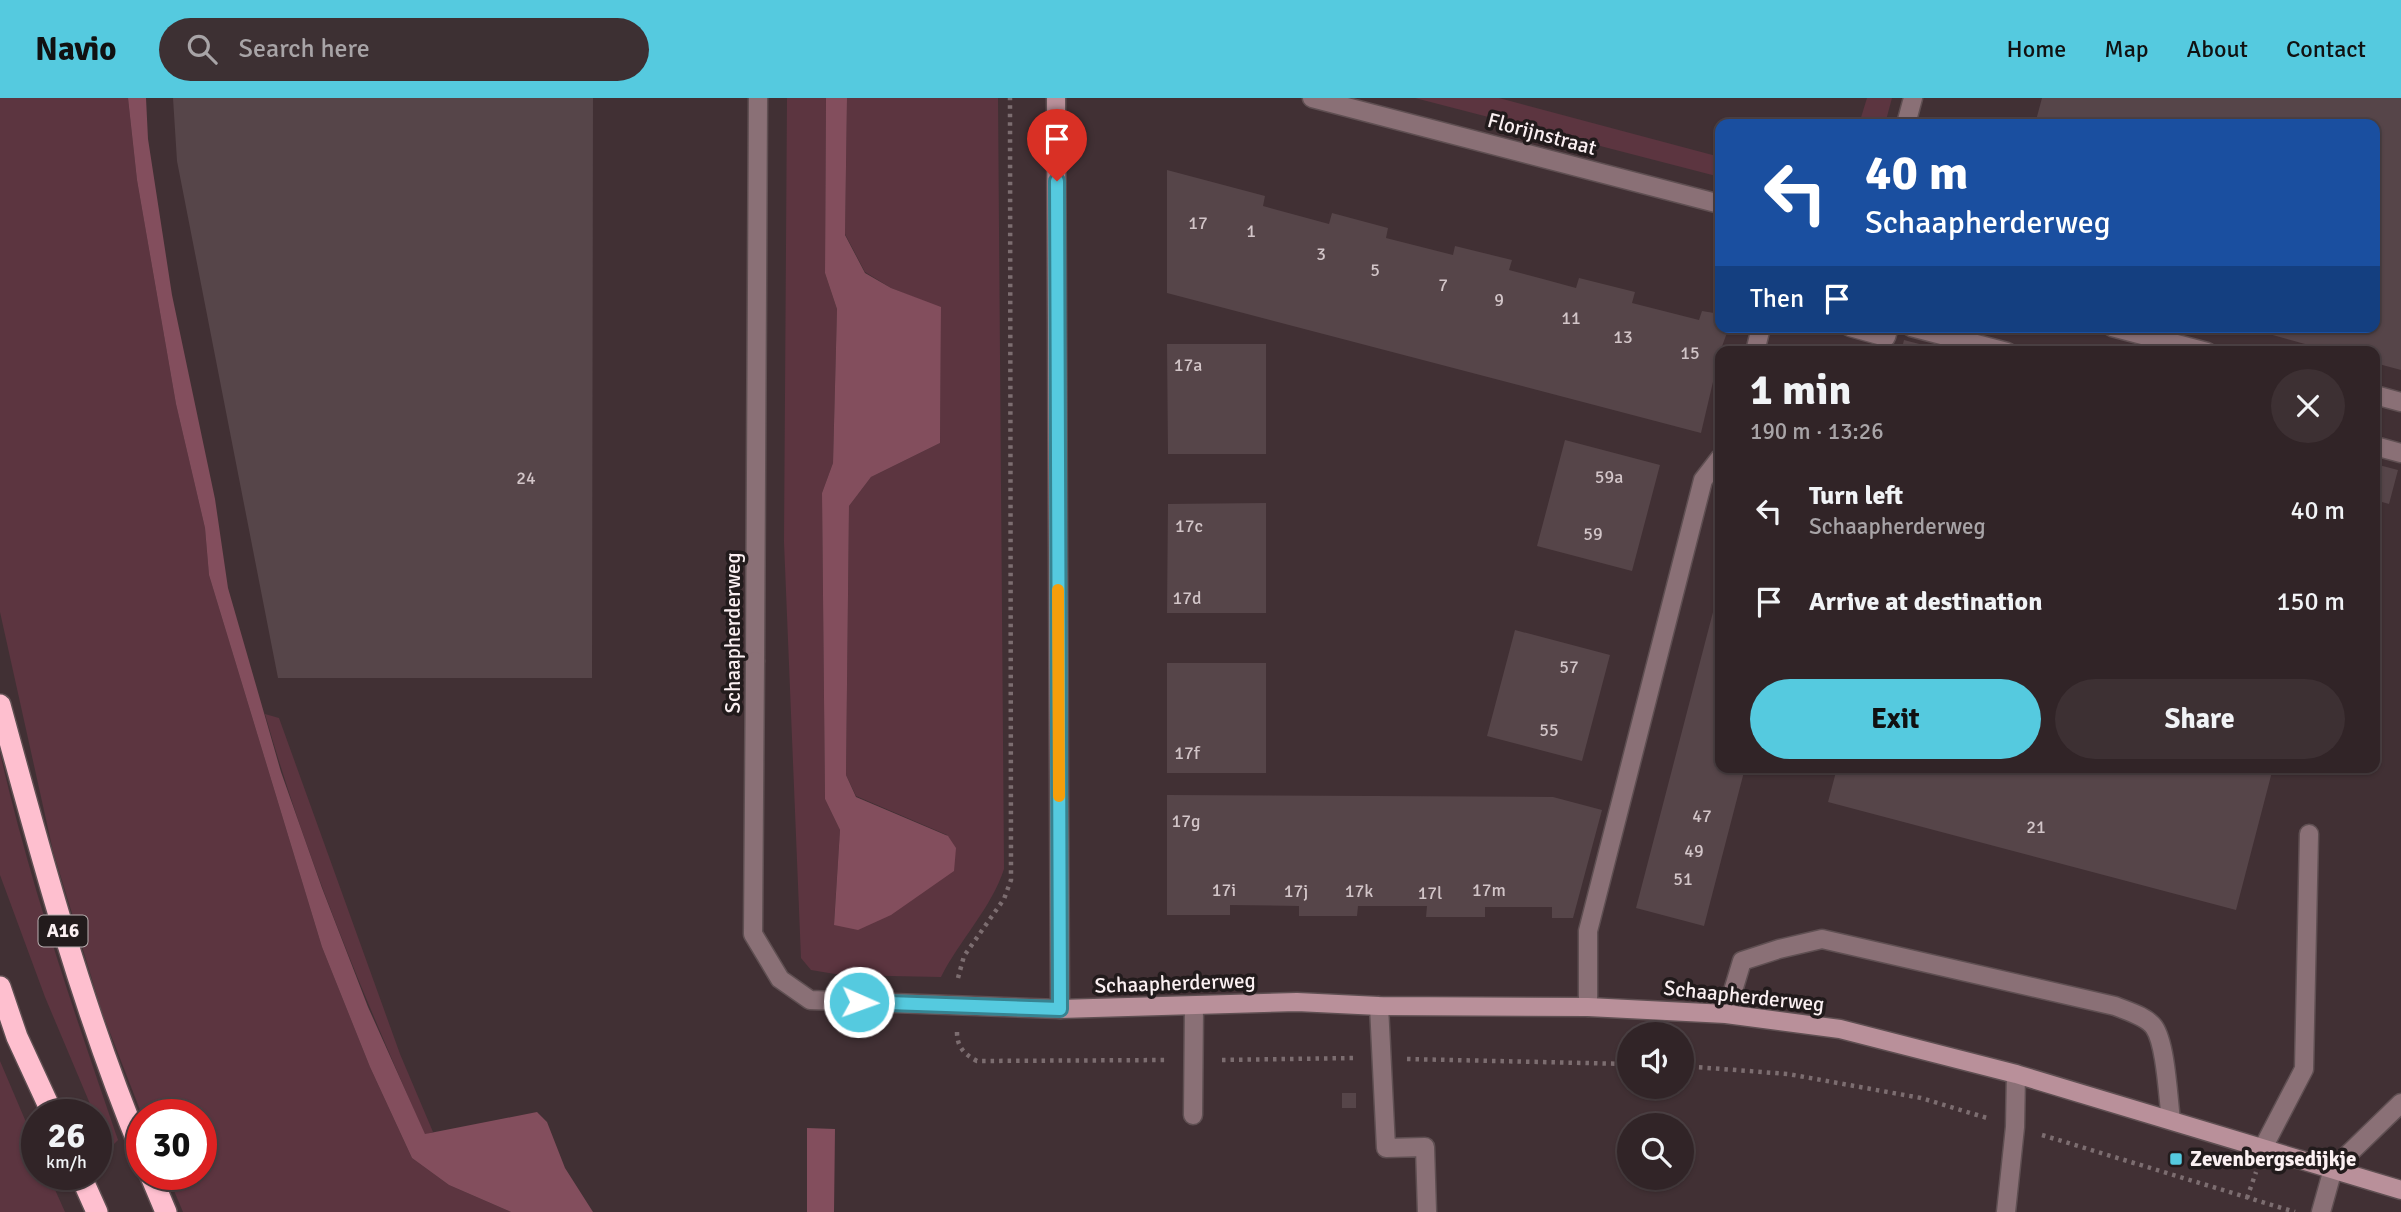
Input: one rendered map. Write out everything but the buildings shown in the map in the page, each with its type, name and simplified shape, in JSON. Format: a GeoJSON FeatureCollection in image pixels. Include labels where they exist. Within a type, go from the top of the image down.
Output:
{"type":"FeatureCollection","features":[{"type":"Feature","properties":{"kind":"highway","name":"A16"},"geometry":{"type":"LineString","coordinates":[[0,705],[56,908],[126,1113]]}},
{"type":"Feature","properties":{"kind":"highway"},"geometry":{"type":"LineString","coordinates":[[0,987],[17,1037],[46,1099]]}},
{"type":"Feature","properties":{"kind":"highway"},"geometry":{"type":"LineString","coordinates":[[87,1190],[97,1212]]}},
{"type":"Feature","properties":{"kind":"highway"},"geometry":{"type":"LineString","coordinates":[[157,1190],[166,1212]]}},
{"type":"Feature","properties":{"kind":"street","name":"Schaapherderweg"},"geometry":{"type":"LineString","coordinates":[[758,98],[753,934],[780,979],[810,1000],[1060,1009],[1297,1002],[1379,1006],[1588,1007],[1726,1014],[1840,1029],[2016,1074],[2401,1190]]}},
{"type":"Feature","properties":{"kind":"street"},"geometry":{"type":"LineString","coordinates":[[1056,98],[1060,1009]]}},
{"type":"Feature","properties":{"kind":"street","name":"Florijnstraat"},"geometry":{"type":"LineString","coordinates":[[1312,98],[1715,203]]}},
{"type":"Feature","properties":{"kind":"street"},"geometry":{"type":"LineString","coordinates":[[1907,119],[1913,98]]}},
{"type":"Feature","properties":{"kind":"street"},"geometry":{"type":"LineString","coordinates":[[1868,333],[1886,339]]}},
{"type":"Feature","properties":{"kind":"street"},"geometry":{"type":"LineString","coordinates":[[1934,333],[1984,346]]}},
{"type":"Feature","properties":{"kind":"street"},"geometry":{"type":"LineString","coordinates":[[2135,333],[2184,346]]}},
{"type":"Feature","properties":{"kind":"street"},"geometry":{"type":"LineString","coordinates":[[2380,396],[2401,402]]}},
{"type":"Feature","properties":{"kind":"street"},"geometry":{"type":"LineString","coordinates":[[2380,447],[2401,453]]}},
{"type":"Feature","properties":{"kind":"street"},"geometry":{"type":"LineString","coordinates":[[1588,1007],[1588,931],[1703,480],[1715,464]]}},
{"type":"Feature","properties":{"kind":"street"},"geometry":{"type":"LineString","coordinates":[[2263,1148],[2304,1069],[2309,834]]}},
{"type":"Feature","properties":{"kind":"street"},"geometry":{"type":"LineString","coordinates":[[1726,1014],[1742,961],[1822,939],[2115,1006],[2140,1016],[2154,1027],[2161,1047],[2171,1120]]}},
{"type":"Feature","properties":{"kind":"street"},"geometry":{"type":"LineString","coordinates":[[1194,1006],[1194,1115]]}},
{"type":"Feature","properties":{"kind":"street"},"geometry":{"type":"LineString","coordinates":[[1379,1006],[1386,1148],[1425,1147],[1427,1212]]}},
{"type":"Feature","properties":{"kind":"street"},"geometry":{"type":"LineString","coordinates":[[2006,1212],[2015,1127],[2016,1074]]}},
{"type":"Feature","properties":{"kind":"street"},"geometry":{"type":"LineString","coordinates":[[2321,1212],[2333,1169],[2401,1102]]}},
{"type":"Feature","properties":{"kind":"path"},"geometry":{"type":"LineString","coordinates":[[1010,98],[1012,880],[1004,899],[964,957],[958,971],[957,1041],[965,1055],[976,1061],[1381,1058],[1617,1064]]}},
{"type":"Feature","properties":{"kind":"shaded area"},"geometry":{"type":"Polygon","coordinates":[[[0,98],[128,98],[137,180],[176,404],[205,528],[209,575],[322,947],[370,1067],[412,1158],[449,1185],[511,1212],[183,1212],[174,1190],[217,1190],[217,1099],[136,1099],[102,1012],[53,851],[0,612],[0,98]]]}},
{"type":"Feature","properties":{"kind":"shaded area"},"geometry":{"type":"Polygon","coordinates":[[[128,98],[146,98],[148,139],[172,295],[215,499],[228,588],[281,772],[368,1007],[425,1134],[537,1112],[547,1122],[565,1168],[593,1212],[511,1212],[449,1185],[412,1158],[370,1067],[322,947],[209,575],[205,528],[176,404],[137,180],[128,98]]]}},
{"type":"Feature","properties":{"kind":"shaded area"},"geometry":{"type":"Polygon","coordinates":[[[787,98],[826,98],[825,273],[837,309],[833,463],[822,493],[825,799],[840,830],[834,924],[947,835],[856,796],[846,775],[849,506],[871,477],[940,443],[941,308],[891,288],[865,272],[845,234],[847,98],[998,98],[1004,869],[992,897],[941,977],[841,975],[811,970],[801,958],[784,542],[787,98]]]}},
{"type":"Feature","properties":{"kind":"shaded area"},"geometry":{"type":"Polygon","coordinates":[[[826,98],[847,98],[845,235],[865,273],[891,288],[941,307],[940,443],[871,477],[849,506],[846,775],[856,797],[948,836],[956,848],[954,871],[891,915],[858,930],[834,925],[840,830],[825,799],[822,493],[833,463],[837,309],[825,273],[826,98]]]}},
{"type":"Feature","properties":{"kind":"shaded area"},"geometry":{"type":"Polygon","coordinates":[[[1415,98],[1499,98],[1715,156],[1715,176],[1415,98]]]}},
{"type":"Feature","properties":{"kind":"shaded area"},"geometry":{"type":"Polygon","coordinates":[[[1867,98],[1892,98],[1886,119],[1861,119],[1867,98]]]}},
{"type":"Feature","properties":{"kind":"shaded area"},"geometry":{"type":"Polygon","coordinates":[[[265,714],[279,718],[400,1054],[433,1132],[425,1135],[358,979],[299,822],[265,714]]]}},
{"type":"Feature","properties":{"kind":"shaded area"},"geometry":{"type":"Polygon","coordinates":[[[0,753],[39,899],[104,1099],[88,1099],[45,997],[0,875],[0,753]]]}},
{"type":"Feature","properties":{"kind":"shaded area"},"geometry":{"type":"Polygon","coordinates":[[[0,1061],[21,1110],[21,1190],[55,1190],[65,1212],[0,1212],[0,1061]]]}},
{"type":"Feature","properties":{"kind":"shaded area"},"geometry":{"type":"Polygon","coordinates":[[[112,1122],[118,1140],[112,1146],[112,1122]]]}},
{"type":"Feature","properties":{"kind":"shaded area"},"geometry":{"type":"Polygon","coordinates":[[[807,1128],[835,1129],[834,1212],[807,1212],[807,1128]]]}},
{"type":"Feature","properties":{"kind":"slow traffic"},"geometry":{"type":"LineString","coordinates":[[1058,590],[1059,796]]}},
{"type":"Feature","properties":{"kind":"place","name":"Zevenbergsedijkje"},"geometry":{"type":"Point","coordinates":[2176,1159]}},
{"type":"Feature","properties":{"kind":"route"},"geometry":{"type":"LineString","coordinates":[[859,1002],[1060,1009],[1057,181]]}}]}
